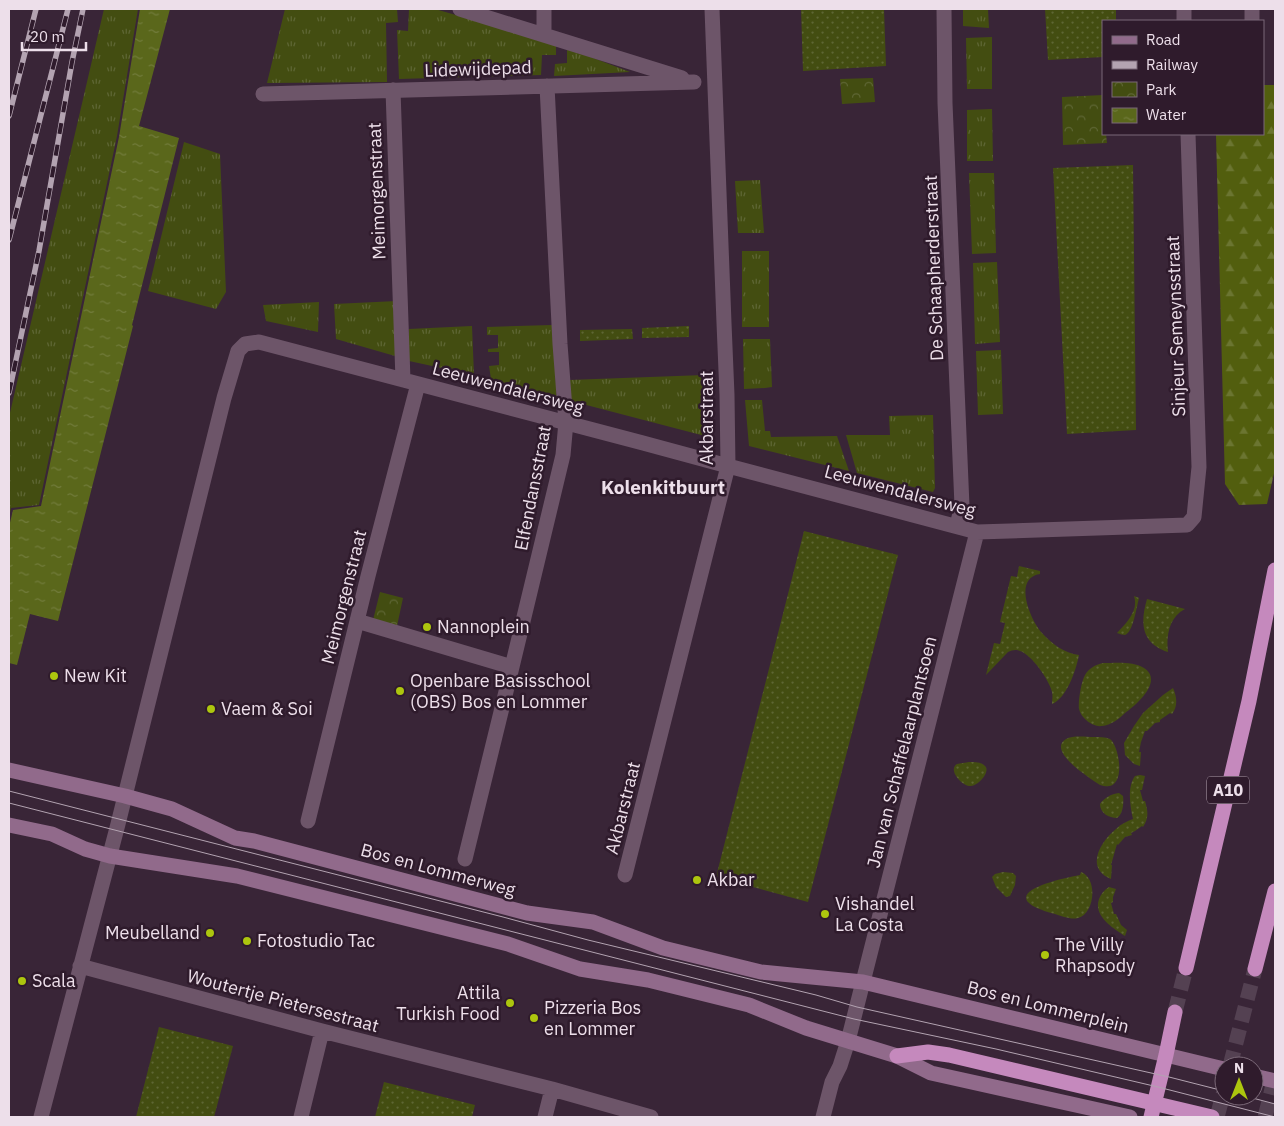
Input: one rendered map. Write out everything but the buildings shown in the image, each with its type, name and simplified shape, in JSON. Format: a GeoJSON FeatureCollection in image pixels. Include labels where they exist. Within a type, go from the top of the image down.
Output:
{"type":"FeatureCollection","features":[{"type":"Feature","properties":{"kind":"highway","name":"A10"},"geometry":{"type":"LineString","coordinates":[[1186,968],[1249,701],[1275,570]]}},
{"type":"Feature","properties":{"kind":"highway"},"geometry":{"type":"LineString","coordinates":[[1255,969],[1275,891]]}},
{"type":"Feature","properties":{"kind":"highway"},"geometry":{"type":"LineString","coordinates":[[1152,1110],[1175,1012]]}},
{"type":"Feature","properties":{"kind":"highway"},"geometry":{"type":"LineString","coordinates":[[897,1056],[928,1052],[949,1055],[1152,1110],[1212,1117]]}},
{"type":"Feature","properties":{"kind":"main road","name":"Bos en Lommerweg"},"geometry":{"type":"LineString","coordinates":[[9,770],[125,796],[172,809],[235,838],[254,841],[527,913],[593,922],[663,948],[761,972],[864,982]]}},
{"type":"Feature","properties":{"kind":"main road"},"geometry":{"type":"LineString","coordinates":[[9,824],[52,834],[85,849],[110,856],[237,876],[508,944],[580,969],[648,980],[749,1005],[806,1028],[897,1056],[931,1073],[1130,1117]]}},
{"type":"Feature","properties":{"kind":"main road","name":"Bos en Lommerplein"},"geometry":{"type":"LineString","coordinates":[[864,982],[1214,1067]]}},
{"type":"Feature","properties":{"kind":"street"},"geometry":{"type":"LineString","coordinates":[[460,9],[714,88]]}},
{"type":"Feature","properties":{"kind":"street"},"geometry":{"type":"LineString","coordinates":[[544,9],[544,35]]}},
{"type":"Feature","properties":{"kind":"street","name":"Akbarstraat"},"geometry":{"type":"LineString","coordinates":[[625,875],[728,466],[712,9]]}},
{"type":"Feature","properties":{"kind":"street","name":"De Schaapherderstraat"},"geometry":{"type":"LineString","coordinates":[[944,9],[962,506],[957,526]]}},
{"type":"Feature","properties":{"kind":"street","name":"Lidewijdepad"},"geometry":{"type":"LineString","coordinates":[[263,94],[694,82]]}},
{"type":"Feature","properties":{"kind":"street","name":"Elfendansstraat"},"geometry":{"type":"LineString","coordinates":[[465,859],[562,455],[566,422],[560,344],[548,86]]}},
{"type":"Feature","properties":{"kind":"street","name":"Meimorgenstraat"},"geometry":{"type":"LineString","coordinates":[[308,821],[357,620],[410,382],[393,90]]}},
{"type":"Feature","properties":{"kind":"street","name":"Sinjeur Semeynsstraat"},"geometry":{"type":"LineString","coordinates":[[1188,135],[1199,467],[1194,517]]}},
{"type":"Feature","properties":{"kind":"street","name":"Leeuwendalersweg"},"geometry":{"type":"LineString","coordinates":[[125,796],[221,407],[238,351],[245,344],[259,342],[976,532],[1187,525],[1194,517]]}},
{"type":"Feature","properties":{"kind":"street","name":"Jan van Schaffelaarplantsoen"},"geometry":{"type":"LineString","coordinates":[[824,1117],[832,1082],[840,1066],[848,1041],[864,982],[976,532]]}},
{"type":"Feature","properties":{"kind":"street"},"geometry":{"type":"LineString","coordinates":[[357,620],[512,667]]}},
{"type":"Feature","properties":{"kind":"street"},"geometry":{"type":"LineString","coordinates":[[41,1117],[125,796]]}},
{"type":"Feature","properties":{"kind":"street","name":"Woutertje Pietersestraat"},"geometry":{"type":"LineString","coordinates":[[80,966],[322,1031],[552,1089],[651,1117]]}},
{"type":"Feature","properties":{"kind":"street"},"geometry":{"type":"LineString","coordinates":[[301,1117],[322,1031]]}},
{"type":"Feature","properties":{"kind":"street"},"geometry":{"type":"LineString","coordinates":[[545,1117],[552,1089]]}},
{"type":"Feature","properties":{"kind":"green space"},"geometry":{"type":"Polygon","coordinates":[[[104,9],[138,9],[117,136],[39,505],[11,508],[9,518],[9,417],[104,9]]]}},
{"type":"Feature","properties":{"kind":"green space"},"geometry":{"type":"Polygon","coordinates":[[[285,9],[397,9],[398,22],[386,23],[387,82],[267,83],[285,9]]]}},
{"type":"Feature","properties":{"kind":"green space"},"geometry":{"type":"Polygon","coordinates":[[[409,9],[435,9],[556,44],[556,55],[542,55],[541,75],[399,79],[397,30],[408,31],[409,9]]]}},
{"type":"Feature","properties":{"kind":"green space"},"geometry":{"type":"Polygon","coordinates":[[[801,9],[884,9],[886,66],[803,71],[801,9]]]}},
{"type":"Feature","properties":{"kind":"green space"},"geometry":{"type":"Polygon","coordinates":[[[963,9],[988,9],[989,28],[963,26],[963,9]]]}},
{"type":"Feature","properties":{"kind":"green space"},"geometry":{"type":"Polygon","coordinates":[[[1045,9],[1116,9],[1116,20],[1102,20],[1102,57],[1048,60],[1045,9]]]}},
{"type":"Feature","properties":{"kind":"green space"},"geometry":{"type":"Polygon","coordinates":[[[992,37],[992,89],[967,89],[966,38],[992,37]]]}},
{"type":"Feature","properties":{"kind":"green space"},"geometry":{"type":"Polygon","coordinates":[[[567,48],[630,72],[554,76],[555,64],[567,63],[567,48]]]}},
{"type":"Feature","properties":{"kind":"green space"},"geometry":{"type":"Polygon","coordinates":[[[873,78],[875,102],[842,104],[840,79],[873,78]]]}},
{"type":"Feature","properties":{"kind":"green space"},"geometry":{"type":"Polygon","coordinates":[[[1264,85],[1275,85],[1275,469],[1267,504],[1239,505],[1225,484],[1216,135],[1264,135],[1264,85]]]}},
{"type":"Feature","properties":{"kind":"green space"},"geometry":{"type":"Polygon","coordinates":[[[1102,95],[1102,135],[1106,135],[1107,143],[1063,145],[1062,97],[1102,95]]]}},
{"type":"Feature","properties":{"kind":"green space"},"geometry":{"type":"Polygon","coordinates":[[[992,109],[993,161],[967,161],[967,110],[992,109]]]}},
{"type":"Feature","properties":{"kind":"green space"},"geometry":{"type":"Polygon","coordinates":[[[184,142],[220,154],[226,292],[216,309],[148,291],[184,142]]]}},
{"type":"Feature","properties":{"kind":"green space"},"geometry":{"type":"Polygon","coordinates":[[[1133,165],[1136,430],[1067,434],[1053,168],[1133,165]]]}},
{"type":"Feature","properties":{"kind":"green space"},"geometry":{"type":"Polygon","coordinates":[[[969,173],[994,173],[996,253],[972,254],[969,173]]]}},
{"type":"Feature","properties":{"kind":"green space"},"geometry":{"type":"Polygon","coordinates":[[[760,180],[764,233],[738,233],[735,181],[760,180]]]}},
{"type":"Feature","properties":{"kind":"green space"},"geometry":{"type":"Polygon","coordinates":[[[742,251],[769,251],[769,327],[742,327],[742,251]]]}},
{"type":"Feature","properties":{"kind":"green space"},"geometry":{"type":"Polygon","coordinates":[[[997,262],[1000,342],[975,344],[973,263],[997,262]]]}},
{"type":"Feature","properties":{"kind":"green space"},"geometry":{"type":"Polygon","coordinates":[[[397,301],[395,356],[336,339],[334,304],[397,301]]]}},
{"type":"Feature","properties":{"kind":"green space"},"geometry":{"type":"Polygon","coordinates":[[[319,302],[318,332],[266,321],[263,305],[319,302]]]}},
{"type":"Feature","properties":{"kind":"green space"},"geometry":{"type":"Polygon","coordinates":[[[552,325],[557,399],[491,379],[489,366],[499,365],[499,352],[488,352],[488,349],[498,348],[498,335],[487,335],[487,327],[552,325]]]}},
{"type":"Feature","properties":{"kind":"green space"},"geometry":{"type":"Polygon","coordinates":[[[472,326],[474,375],[409,361],[409,329],[472,326]]]}},
{"type":"Feature","properties":{"kind":"green space"},"geometry":{"type":"Polygon","coordinates":[[[689,326],[689,337],[642,338],[642,328],[689,326]]]}},
{"type":"Feature","properties":{"kind":"green space"},"geometry":{"type":"Polygon","coordinates":[[[632,329],[633,339],[580,341],[580,330],[632,329]]]}},
{"type":"Feature","properties":{"kind":"green space"},"geometry":{"type":"Polygon","coordinates":[[[743,339],[770,339],[772,387],[744,389],[743,339]]]}},
{"type":"Feature","properties":{"kind":"green space"},"geometry":{"type":"Polygon","coordinates":[[[1001,350],[1003,414],[978,415],[976,351],[1001,350]]]}},
{"type":"Feature","properties":{"kind":"green space"},"geometry":{"type":"Polygon","coordinates":[[[704,375],[705,436],[571,401],[569,380],[704,375]]]}},
{"type":"Feature","properties":{"kind":"green space"},"geometry":{"type":"Polygon","coordinates":[[[745,400],[762,400],[765,431],[770,431],[771,437],[837,436],[849,471],[749,446],[745,400]]]}},
{"type":"Feature","properties":{"kind":"green space"},"geometry":{"type":"Polygon","coordinates":[[[933,415],[935,488],[933,492],[857,473],[846,435],[890,435],[889,416],[933,415]]]}},
{"type":"Feature","properties":{"kind":"green space"},"geometry":{"type":"Polygon","coordinates":[[[804,531],[898,555],[808,902],[716,877],[804,531]]]}},
{"type":"Feature","properties":{"kind":"green space"},"geometry":{"type":"Polygon","coordinates":[[[1019,566],[1040,571],[1040,574],[1032,577],[1027,583],[1025,591],[1029,610],[1038,627],[1054,644],[1068,652],[1079,655],[1076,668],[1066,690],[1052,704],[1051,687],[1044,675],[1029,657],[1020,651],[1008,652],[986,675],[994,643],[1000,644],[1005,623],[1000,622],[1011,576],[1017,577],[1019,566]]]}},
{"type":"Feature","properties":{"kind":"green space"},"geometry":{"type":"Polygon","coordinates":[[[380,592],[403,598],[397,626],[373,620],[380,592]]]}},
{"type":"Feature","properties":{"kind":"green space"},"geometry":{"type":"Polygon","coordinates":[[[1134,596],[1139,598],[1130,629],[1125,635],[1117,633],[1133,612],[1135,607],[1134,596]]]}},
{"type":"Feature","properties":{"kind":"green space"},"geometry":{"type":"Polygon","coordinates":[[[1147,599],[1185,609],[1172,622],[1168,633],[1168,652],[1152,643],[1145,631],[1143,624],[1147,599]]]}},
{"type":"Feature","properties":{"kind":"green space"},"geometry":{"type":"Polygon","coordinates":[[[1103,663],[1135,664],[1144,668],[1149,673],[1151,679],[1150,686],[1141,699],[1115,721],[1100,726],[1091,723],[1083,717],[1079,709],[1079,702],[1081,687],[1088,670],[1103,663]]]}},
{"type":"Feature","properties":{"kind":"green space"},"geometry":{"type":"Polygon","coordinates":[[[1173,688],[1176,701],[1174,711],[1145,731],[1139,752],[1141,752],[1140,766],[1134,764],[1125,755],[1124,743],[1143,713],[1173,688]]]}},
{"type":"Feature","properties":{"kind":"green space"},"geometry":{"type":"Polygon","coordinates":[[[1104,737],[1114,743],[1119,759],[1118,777],[1115,783],[1109,786],[1100,785],[1072,764],[1062,750],[1061,744],[1069,738],[1104,737]]]}},
{"type":"Feature","properties":{"kind":"green space"},"geometry":{"type":"Polygon","coordinates":[[[969,762],[982,764],[986,769],[983,778],[977,784],[971,786],[960,781],[954,770],[957,764],[969,762]]]}},
{"type":"Feature","properties":{"kind":"green space"},"geometry":{"type":"Polygon","coordinates":[[[1135,776],[1145,776],[1142,790],[1140,790],[1147,808],[1146,821],[1143,827],[1131,833],[1132,835],[1125,837],[1117,844],[1111,865],[1111,879],[1098,868],[1098,854],[1110,834],[1122,824],[1133,819],[1130,791],[1132,780],[1135,776]]]}},
{"type":"Feature","properties":{"kind":"green space"},"geometry":{"type":"Polygon","coordinates":[[[1119,793],[1123,796],[1121,814],[1117,818],[1108,816],[1103,812],[1100,804],[1113,794],[1119,793]]]}},
{"type":"Feature","properties":{"kind":"green space"},"geometry":{"type":"Polygon","coordinates":[[[1003,872],[1013,873],[1016,876],[1015,885],[1010,896],[1006,897],[996,887],[992,877],[1003,872]]]}},
{"type":"Feature","properties":{"kind":"green space"},"geometry":{"type":"Polygon","coordinates":[[[1081,872],[1090,881],[1092,888],[1091,903],[1084,915],[1078,918],[1066,917],[1036,907],[1027,901],[1027,895],[1033,890],[1055,881],[1080,875],[1081,872]]]}},
{"type":"Feature","properties":{"kind":"green space"},"geometry":{"type":"Polygon","coordinates":[[[1109,887],[1116,889],[1113,902],[1111,903],[1114,914],[1116,914],[1121,925],[1127,930],[1125,936],[1105,921],[1099,911],[1099,899],[1109,887]]]}},
{"type":"Feature","properties":{"kind":"green space"},"geometry":{"type":"Polygon","coordinates":[[[159,1027],[233,1046],[214,1117],[136,1117],[159,1027]]]}},
{"type":"Feature","properties":{"kind":"green space"},"geometry":{"type":"Polygon","coordinates":[[[384,1082],[475,1105],[472,1117],[375,1117],[384,1082]]]}},
{"type":"Feature","properties":{"kind":"water"},"geometry":{"type":"Polygon","coordinates":[[[140,9],[170,9],[139,126],[179,138],[58,621],[30,614],[17,665],[9,663],[9,527],[13,510],[41,506],[119,137],[140,9]]]}},
{"type":"Feature","properties":{"kind":"tunnel"},"geometry":{"type":"LineString","coordinates":[[1175,1012],[1186,968]]}},
{"type":"Feature","properties":{"kind":"tunnel"},"geometry":{"type":"LineString","coordinates":[[1233,1056],[1255,969]]}},
{"type":"Feature","properties":{"kind":"tunnel"},"geometry":{"type":"LineString","coordinates":[[1265,1117],[1275,1077]]}},
{"type":"Feature","properties":{"kind":"tunnel"},"geometry":{"type":"LineString","coordinates":[[1217,1117],[1220,1106]]}},
{"type":"Feature","properties":{"kind":"tram line"},"geometry":{"type":"LineString","coordinates":[[9,791],[588,940],[816,995],[857,1007],[1214,1088]]}},
{"type":"Feature","properties":{"kind":"tram line"},"geometry":{"type":"LineString","coordinates":[[9,803],[854,1019],[996,1049],[1275,1117]]}},
{"type":"Feature","properties":{"kind":"tram line"},"geometry":{"type":"LineString","coordinates":[[1264,1101],[1275,1104]]}},
{"type":"Feature","properties":{"kind":"railway"},"geometry":{"type":"LineString","coordinates":[[9,116],[36,9]]}},
{"type":"Feature","properties":{"kind":"railway"},"geometry":{"type":"LineString","coordinates":[[9,240],[68,9]]}},
{"type":"Feature","properties":{"kind":"railway"},"geometry":{"type":"LineString","coordinates":[[9,393],[39,251],[83,9]]}},
{"type":"Feature","properties":{"kind":"place","name":"Nannoplein"},"geometry":{"type":"Point","coordinates":[427,627]}},
{"type":"Feature","properties":{"kind":"place","name":"New Kit"},"geometry":{"type":"Point","coordinates":[54,676]}},
{"type":"Feature","properties":{"kind":"place","name":"Openbare Basisschool (OBS) Bos en Lommer"},"geometry":{"type":"Point","coordinates":[400,691]}},
{"type":"Feature","properties":{"kind":"place","name":"Vaem & Soi"},"geometry":{"type":"Point","coordinates":[211,709]}},
{"type":"Feature","properties":{"kind":"place","name":"Akbar"},"geometry":{"type":"Point","coordinates":[697,880]}},
{"type":"Feature","properties":{"kind":"place","name":"Vishandel La Costa"},"geometry":{"type":"Point","coordinates":[825,914]}},
{"type":"Feature","properties":{"kind":"place","name":"Meubelland"},"geometry":{"type":"Point","coordinates":[210,933]}},
{"type":"Feature","properties":{"kind":"place","name":"Fotostudio Tac"},"geometry":{"type":"Point","coordinates":[247,941]}},
{"type":"Feature","properties":{"kind":"place","name":"The Villy Rhapsody"},"geometry":{"type":"Point","coordinates":[1045,955]}},
{"type":"Feature","properties":{"kind":"place","name":"Scala"},"geometry":{"type":"Point","coordinates":[22,981]}},
{"type":"Feature","properties":{"kind":"place","name":"Attila Turkish Food"},"geometry":{"type":"Point","coordinates":[510,1003]}},
{"type":"Feature","properties":{"kind":"place","name":"Pizzeria Bos en Lommer"},"geometry":{"type":"Point","coordinates":[534,1018]}},
{"type":"Feature","properties":{"kind":"district","name":"Kolenkitbuurt"},"geometry":{"type":"Point","coordinates":[663,487]}}]}
